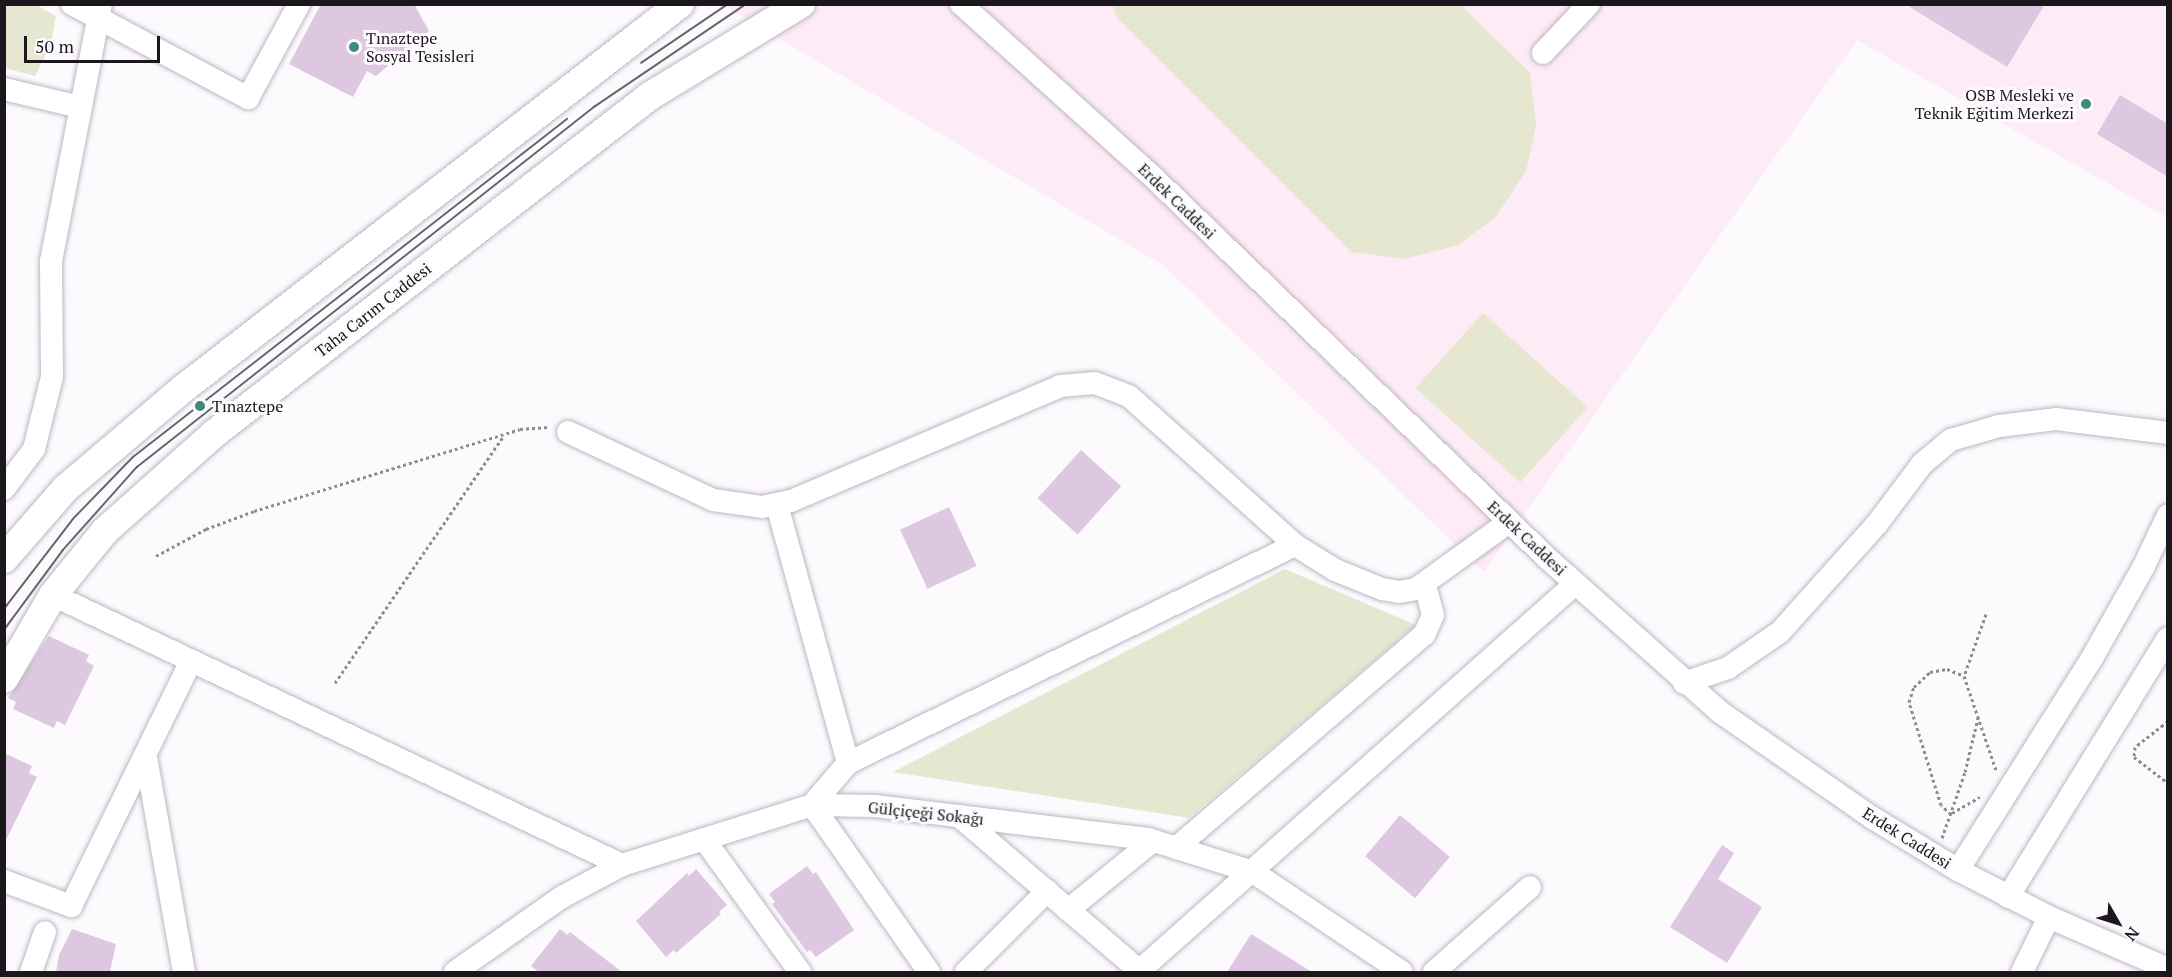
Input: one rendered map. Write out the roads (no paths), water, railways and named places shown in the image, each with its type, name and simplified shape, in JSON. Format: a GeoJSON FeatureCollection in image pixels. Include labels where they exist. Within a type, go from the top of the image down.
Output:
{"type":"FeatureCollection","features":[{"type":"Feature","properties":{"kind":"main road"},"geometry":{"type":"LineString","coordinates":[[4,560],[66,488],[184,388],[680,4]]}},
{"type":"Feature","properties":{"kind":"main road","name":"Taha Carım Caddesi"},"geometry":{"type":"LineString","coordinates":[[4,679],[53,595],[105,531],[215,433],[650,96],[801,4]]}},
{"type":"Feature","properties":{"kind":"street"},"geometry":{"type":"LineString","coordinates":[[72,4],[100,12],[248,98],[299,4]]}},
{"type":"Feature","properties":{"kind":"street","name":"Erdek Caddesi"},"geometry":{"type":"LineString","coordinates":[[961,4],[1154,178],[1509,522],[1684,683],[1793,764],[1958,870],[2008,897],[2168,969]]}},
{"type":"Feature","properties":{"kind":"street"},"geometry":{"type":"LineString","coordinates":[[1544,53],[1588,4]]}},
{"type":"Feature","properties":{"kind":"street"},"geometry":{"type":"LineString","coordinates":[[4,489],[34,449],[52,377],[51,261],[100,12]]}},
{"type":"Feature","properties":{"kind":"street"},"geometry":{"type":"LineString","coordinates":[[4,89],[80,107]]}},
{"type":"Feature","properties":{"kind":"street"},"geometry":{"type":"LineString","coordinates":[[568,432],[712,500],[748,507],[777,505],[1060,386],[1095,383],[1129,396],[1294,545],[1335,570],[1382,589],[1407,592],[1425,585],[1509,522]]}},
{"type":"Feature","properties":{"kind":"street"},"geometry":{"type":"LineString","coordinates":[[1684,683],[1728,668],[1780,632],[1877,524],[1922,464],[1951,440],[1999,426],[2056,419],[2168,432]]}},
{"type":"Feature","properties":{"kind":"street"},"geometry":{"type":"LineString","coordinates":[[777,505],[848,763]]}},
{"type":"Feature","properties":{"kind":"street"},"geometry":{"type":"LineString","coordinates":[[1958,870],[2092,658],[2144,566],[2168,515]]}},
{"type":"Feature","properties":{"kind":"street"},"geometry":{"type":"LineString","coordinates":[[929,972],[812,804],[848,763],[1294,545]]}},
{"type":"Feature","properties":{"kind":"street"},"geometry":{"type":"LineString","coordinates":[[959,816],[1139,971],[1575,584]]}},
{"type":"Feature","properties":{"kind":"street"},"geometry":{"type":"LineString","coordinates":[[1176,848],[1424,635],[1433,615],[1425,585]]}},
{"type":"Feature","properties":{"kind":"street"},"geometry":{"type":"LineString","coordinates":[[53,595],[622,865]]}},
{"type":"Feature","properties":{"kind":"street"},"geometry":{"type":"LineString","coordinates":[[2008,897],[2168,638]]}},
{"type":"Feature","properties":{"kind":"street"},"geometry":{"type":"LineString","coordinates":[[4,881],[71,906],[146,757],[191,661]]}},
{"type":"Feature","properties":{"kind":"street"},"geometry":{"type":"LineString","coordinates":[[146,757],[184,972]]}},
{"type":"Feature","properties":{"kind":"street","name":"Gülçiçeği Sokağı"},"geometry":{"type":"LineString","coordinates":[[455,972],[562,897],[622,865],[812,804],[875,806],[1153,841],[1253,872],[1402,972]]}},
{"type":"Feature","properties":{"kind":"street"},"geometry":{"type":"LineString","coordinates":[[704,839],[800,972]]}},
{"type":"Feature","properties":{"kind":"street"},"geometry":{"type":"LineString","coordinates":[[1068,910],[1153,841]]}},
{"type":"Feature","properties":{"kind":"street"},"geometry":{"type":"LineString","coordinates":[[1434,972],[1530,887]]}},
{"type":"Feature","properties":{"kind":"street"},"geometry":{"type":"LineString","coordinates":[[966,972],[1047,891]]}},
{"type":"Feature","properties":{"kind":"street"},"geometry":{"type":"LineString","coordinates":[[2022,972],[2049,916]]}},
{"type":"Feature","properties":{"kind":"street"},"geometry":{"type":"LineString","coordinates":[[31,972],[45,932]]}},
{"type":"Feature","properties":{"kind":"tram line"},"geometry":{"type":"LineString","coordinates":[[641,63],[728,4]]}},
{"type":"Feature","properties":{"kind":"tram line"},"geometry":{"type":"LineString","coordinates":[[4,630],[63,550],[137,467],[594,107],[746,4]]}},
{"type":"Feature","properties":{"kind":"tram line"},"geometry":{"type":"LineString","coordinates":[[4,609],[73,519],[133,457],[567,119]]}},
{"type":"Feature","properties":{"kind":"place","name":"Tınaztepe Sosyal Tesisleri"},"geometry":{"type":"Point","coordinates":[354,47]}},
{"type":"Feature","properties":{"kind":"place","name":"OSB Mesleki ve Teknik Eğitim Merkezi"},"geometry":{"type":"Point","coordinates":[2086,104]}},
{"type":"Feature","properties":{"kind":"place","name":"Tınaztepe"},"geometry":{"type":"Point","coordinates":[200,406]}}]}
